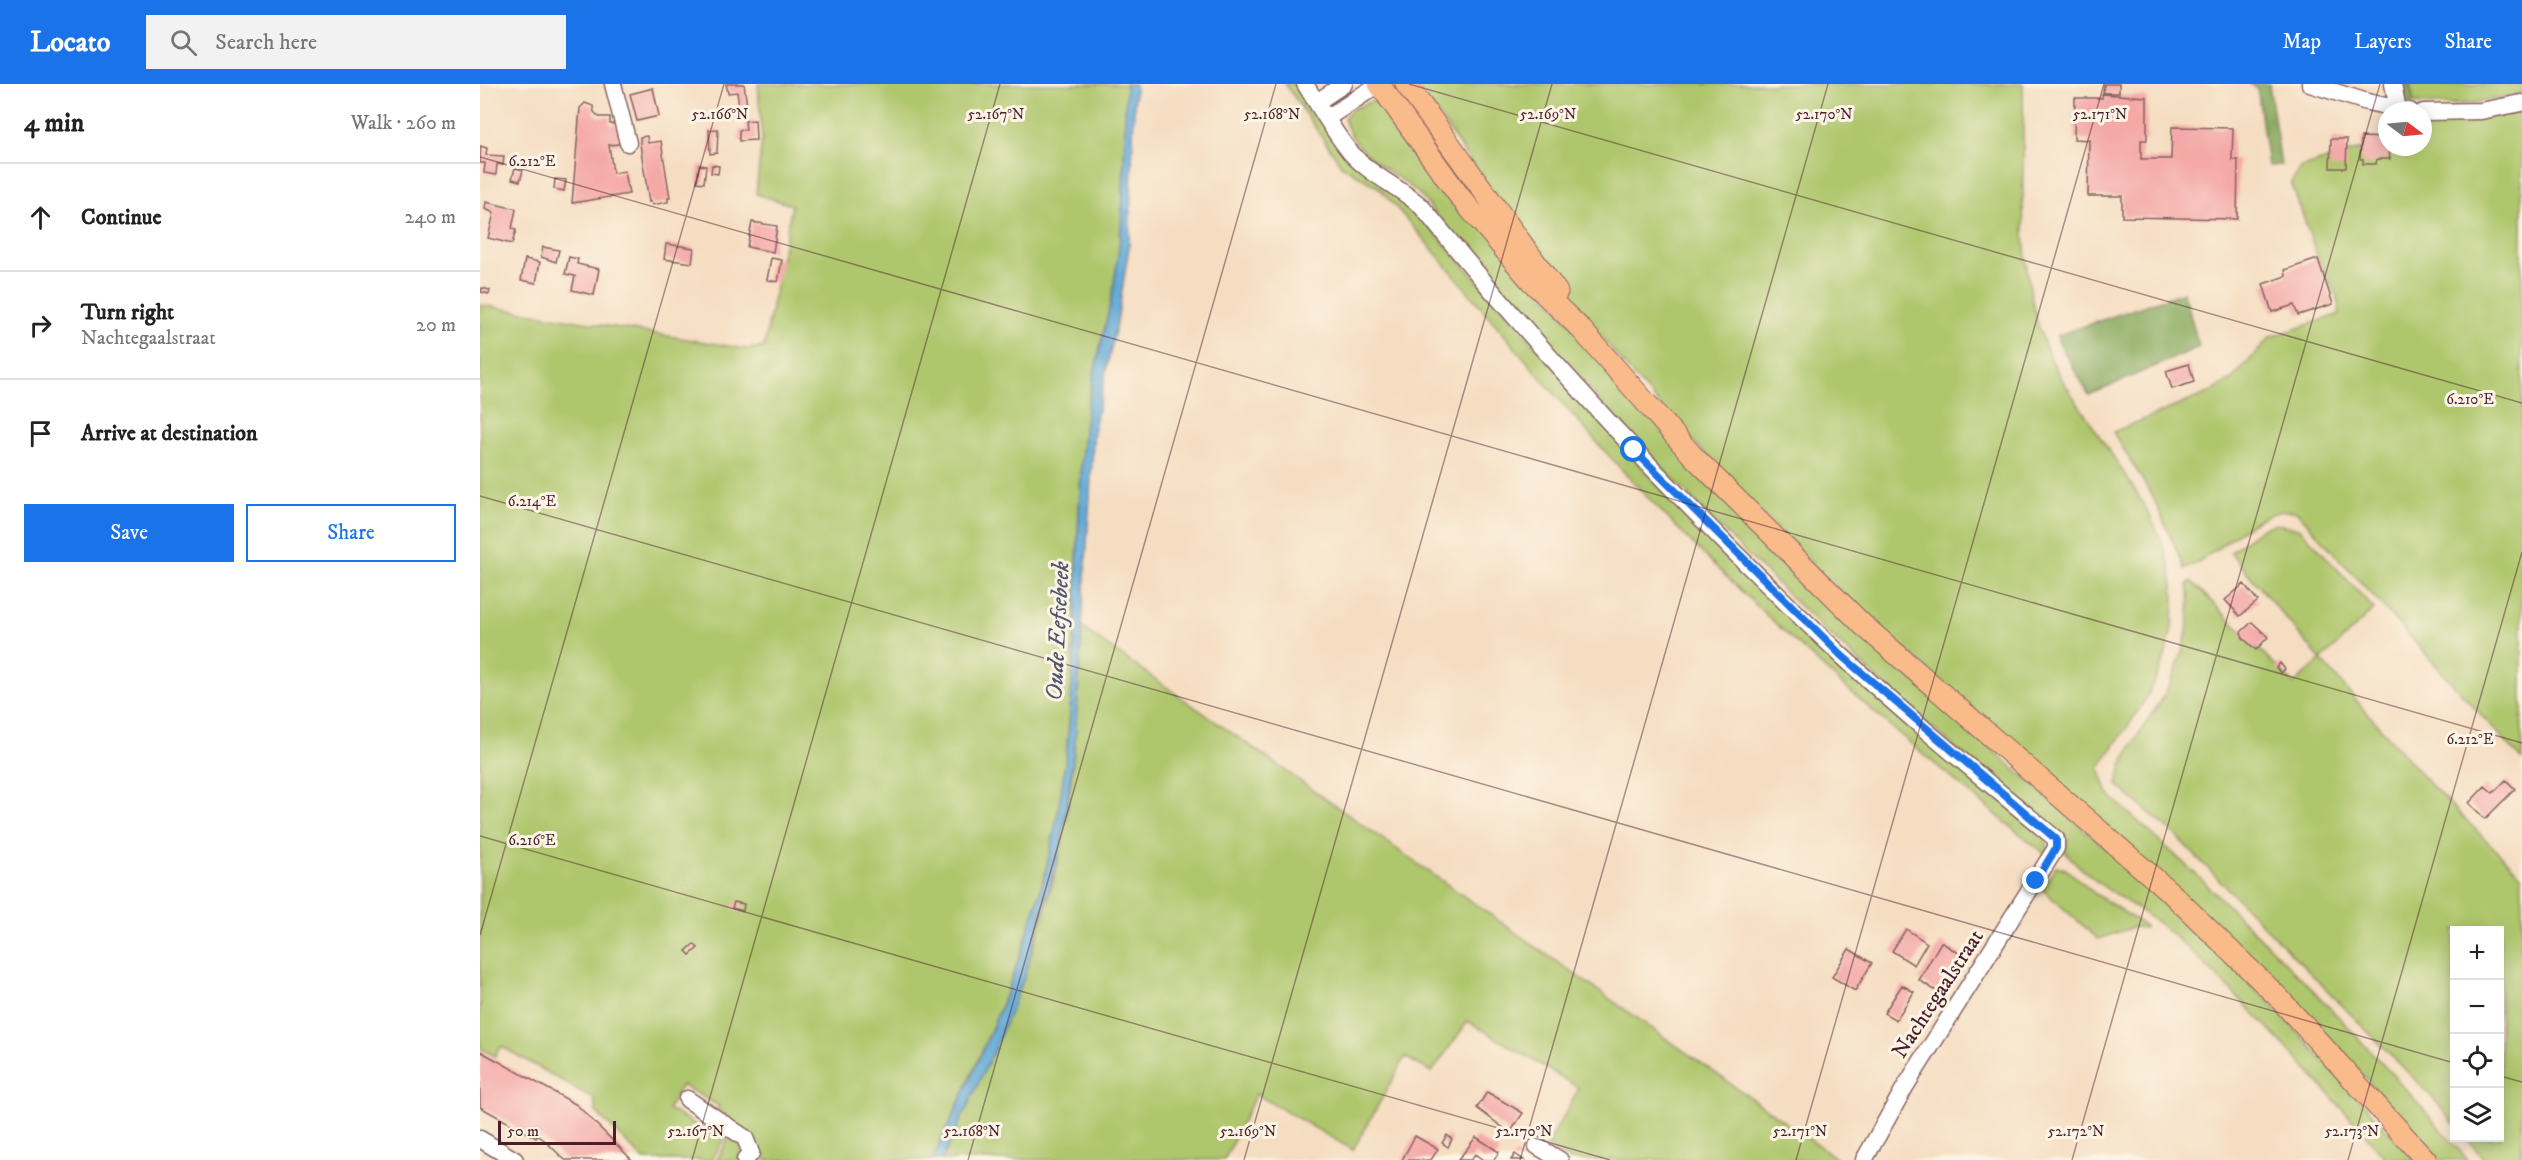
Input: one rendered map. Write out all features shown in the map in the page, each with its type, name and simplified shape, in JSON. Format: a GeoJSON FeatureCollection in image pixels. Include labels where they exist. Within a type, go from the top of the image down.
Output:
{"type":"FeatureCollection","features":[{"type":"Feature","properties":{"kind":"main road"},"geometry":{"type":"LineString","coordinates":[[1379,84],[1460,197],[1532,282],[1580,328],[1693,456],[1794,559],[1871,633],[2171,893],[2277,996],[2426,1160]]}},
{"type":"Feature","properties":{"kind":"main road"},"geometry":{"type":"LineString","coordinates":[[1406,84],[1562,298],[1580,328]]}},
{"type":"Feature","properties":{"kind":"street"},"geometry":{"type":"LineString","coordinates":[[613,84],[628,143]]}},
{"type":"Feature","properties":{"kind":"street"},"geometry":{"type":"LineString","coordinates":[[1305,84],[1327,118],[1379,84]]}},
{"type":"Feature","properties":{"kind":"street"},"geometry":{"type":"LineString","coordinates":[[1317,102],[1344,84]]}},
{"type":"Feature","properties":{"kind":"street"},"geometry":{"type":"LineString","coordinates":[[2310,84],[2378,103]]}},
{"type":"Feature","properties":{"kind":"street"},"geometry":{"type":"LineString","coordinates":[[2393,84],[2401,102]]}},
{"type":"Feature","properties":{"kind":"street"},"geometry":{"type":"LineString","coordinates":[[2432,112],[2472,112],[2522,103]]}},
{"type":"Feature","properties":{"kind":"street","name":"Nachtegaalstraat"},"geometry":{"type":"LineString","coordinates":[[1327,118],[1350,152],[1370,171],[1396,186],[1421,206],[1634,450],[1732,550],[1905,712],[2056,839],[2053,854],[1905,1087],[1864,1160]]}},
{"type":"Feature","properties":{"kind":"street"},"geometry":{"type":"LineString","coordinates":[[687,1099],[745,1138],[751,1153],[745,1160]]}},
{"type":"Feature","properties":{"kind":"street"},"geometry":{"type":"LineString","coordinates":[[480,1139],[515,1160]]}},
{"type":"Feature","properties":{"kind":"street"},"geometry":{"type":"LineString","coordinates":[[1536,1146],[1560,1160]]}},
{"type":"Feature","properties":{"kind":"green space"},"geometry":{"type":"Polygon","coordinates":[[[758,84],[1126,84],[1121,234],[1110,303],[1088,401],[1083,441],[1073,673],[1065,766],[1058,812],[1049,858],[1023,947],[990,1033],[932,1160],[750,1160],[755,1149],[752,1137],[717,1110],[719,1106],[682,1085],[668,1109],[705,1130],[711,1120],[728,1132],[712,1160],[644,1160],[596,1112],[594,1099],[501,1046],[495,1056],[480,1048],[480,305],[747,349],[764,347],[792,205],[756,194],[762,138],[758,84]]]}},
{"type":"Feature","properties":{"kind":"green space"},"geometry":{"type":"Polygon","coordinates":[[[1285,84],[1297,84],[1406,200],[1665,493],[1730,559],[1819,645],[2045,838],[2048,848],[2046,855],[1872,711],[1706,557],[1573,416],[1379,188],[1342,166],[1285,84]]]}},
{"type":"Feature","properties":{"kind":"green space"},"geometry":{"type":"Polygon","coordinates":[[[1417,84],[2023,84],[2025,244],[2028,275],[2042,337],[2059,374],[2150,516],[2163,544],[2171,574],[2174,604],[2170,637],[2159,672],[2147,697],[2099,768],[2108,794],[2198,876],[2316,993],[2468,1160],[2439,1160],[2313,1020],[1822,574],[1730,481],[1637,380],[1526,242],[1417,84]]]}},
{"type":"Feature","properties":{"kind":"green space"},"geometry":{"type":"Polygon","coordinates":[[[2249,84],[2269,84],[2281,165],[2268,166],[2257,87],[2249,84]]]}},
{"type":"Feature","properties":{"kind":"green space"},"geometry":{"type":"Polygon","coordinates":[[[2388,84],[2410,84],[2414,102],[2399,101],[2388,84]]]}},
{"type":"Feature","properties":{"kind":"green space"},"geometry":{"type":"Polygon","coordinates":[[[2410,84],[2522,84],[2522,93],[2495,99],[2441,105],[2432,104],[2432,102],[2414,102],[2410,84]]]}},
{"type":"Feature","properties":{"kind":"green space"},"geometry":{"type":"Polygon","coordinates":[[[1372,101],[1381,103],[1707,484],[1873,646],[2163,898],[2279,1012],[2415,1160],[2387,1160],[2284,1045],[2202,962],[2160,924],[2090,876],[2064,850],[2069,840],[1893,693],[1727,534],[1647,452],[1570,367],[1419,194],[1365,153],[1356,143],[1344,118],[1352,109],[1372,101]]]}},
{"type":"Feature","properties":{"kind":"green space"},"geometry":{"type":"Polygon","coordinates":[[[2522,111],[2522,760],[2297,512],[2283,511],[2253,522],[2211,554],[2185,569],[2152,495],[2113,432],[2211,392],[2233,378],[2271,337],[2340,314],[2337,297],[2317,255],[2291,182],[2302,167],[2378,144],[2378,156],[2432,156],[2432,118],[2498,116],[2522,111]]]}},
{"type":"Feature","properties":{"kind":"green space"},"geometry":{"type":"Polygon","coordinates":[[[2184,292],[2199,347],[2089,395],[2058,341],[2058,335],[2184,292]]]}},
{"type":"Feature","properties":{"kind":"green space"},"geometry":{"type":"Polygon","coordinates":[[[2275,524],[2298,528],[2374,609],[2321,660],[2230,552],[2261,529],[2275,524]]]}},
{"type":"Feature","properties":{"kind":"green space"},"geometry":{"type":"Polygon","coordinates":[[[2191,581],[2294,684],[2321,660],[2426,780],[2522,876],[2522,1160],[2485,1160],[2469,1142],[2504,1142],[2504,926],[2450,926],[2450,1119],[2433,1098],[2173,833],[2117,785],[2130,749],[2164,695],[2176,670],[2188,627],[2188,584],[2191,581]]]}},
{"type":"Feature","properties":{"kind":"green space"},"geometry":{"type":"Polygon","coordinates":[[[1081,627],[1839,1160],[1570,1160],[1547,1146],[1579,1088],[1468,1021],[1432,1072],[1405,1057],[1353,1150],[1256,1094],[1224,1160],[942,1160],[996,1044],[1028,964],[1053,883],[1067,815],[1070,788],[1081,627]]]}},
{"type":"Feature","properties":{"kind":"green space"},"geometry":{"type":"Polygon","coordinates":[[[2056,866],[2066,869],[2094,893],[2145,928],[2134,927],[2098,939],[2042,889],[2056,866]]]}},
{"type":"Feature","properties":{"kind":"green space"},"geometry":{"type":"Polygon","coordinates":[[[731,1134],[741,1145],[740,1160],[717,1160],[731,1134]]]}},
{"type":"Feature","properties":{"kind":"water"},"geometry":{"type":"Polygon","coordinates":[[[1126,84],[1135,84],[1129,247],[1118,316],[1094,428],[1075,743],[1062,842],[1024,978],[996,1046],[942,1160],[932,1160],[972,1076],[1023,947],[1049,858],[1058,812],[1070,720],[1083,441],[1085,420],[1111,298],[1121,230],[1126,84]]]}},
{"type":"Feature","properties":{"kind":"building"},"geometry":{"type":"Polygon","coordinates":[[[726,84],[744,84],[747,106],[739,106],[737,92],[728,93],[726,84]]]}},
{"type":"Feature","properties":{"kind":"building"},"geometry":{"type":"Polygon","coordinates":[[[2104,84],[2119,84],[2119,93],[2103,93],[2104,84]]]}},
{"type":"Feature","properties":{"kind":"building"},"geometry":{"type":"Polygon","coordinates":[[[653,88],[659,116],[637,121],[630,94],[653,88]]]}},
{"type":"Feature","properties":{"kind":"building"},"geometry":{"type":"Polygon","coordinates":[[[2102,94],[2147,97],[2147,140],[2141,140],[2141,159],[2171,159],[2172,127],[2233,128],[2232,160],[2238,160],[2237,219],[2122,217],[2122,196],[2088,196],[2089,140],[2074,139],[2075,98],[2102,98],[2102,94]]]}},
{"type":"Feature","properties":{"kind":"building"},"geometry":{"type":"Polygon","coordinates":[[[585,103],[593,106],[594,112],[599,117],[610,117],[610,124],[620,124],[619,144],[609,145],[613,173],[625,171],[629,194],[572,203],[580,108],[585,103]]]}},
{"type":"Feature","properties":{"kind":"building"},"geometry":{"type":"Polygon","coordinates":[[[755,120],[756,140],[739,141],[739,130],[746,130],[745,121],[755,120]]]}},
{"type":"Feature","properties":{"kind":"building"},"geometry":{"type":"Polygon","coordinates":[[[718,129],[717,153],[710,154],[709,130],[718,129]]]}},
{"type":"Feature","properties":{"kind":"building"},"geometry":{"type":"Polygon","coordinates":[[[647,136],[648,143],[661,141],[670,198],[668,202],[652,205],[651,201],[649,202],[640,144],[640,137],[647,136]]]}},
{"type":"Feature","properties":{"kind":"building"},"geometry":{"type":"Polygon","coordinates":[[[2361,137],[2378,138],[2378,156],[2390,156],[2390,159],[2377,159],[2376,164],[2363,164],[2363,159],[2360,159],[2361,137]]]}},
{"type":"Feature","properties":{"kind":"building"},"geometry":{"type":"Polygon","coordinates":[[[2331,139],[2347,139],[2346,168],[2330,168],[2331,139]]]}},
{"type":"Feature","properties":{"kind":"building"},"geometry":{"type":"Polygon","coordinates":[[[480,146],[487,148],[486,155],[504,156],[503,165],[497,164],[496,175],[484,173],[485,163],[480,163],[480,146]]]}},
{"type":"Feature","properties":{"kind":"building"},"geometry":{"type":"Polygon","coordinates":[[[699,165],[706,166],[704,183],[697,182],[699,165]]]}},
{"type":"Feature","properties":{"kind":"building"},"geometry":{"type":"Polygon","coordinates":[[[712,165],[719,166],[718,174],[711,173],[712,165]]]}},
{"type":"Feature","properties":{"kind":"building"},"geometry":{"type":"Polygon","coordinates":[[[515,168],[523,170],[520,181],[512,179],[515,168]]]}},
{"type":"Feature","properties":{"kind":"building"},"geometry":{"type":"Polygon","coordinates":[[[555,179],[566,180],[564,191],[554,189],[555,179]]]}},
{"type":"Feature","properties":{"kind":"building"},"geometry":{"type":"Polygon","coordinates":[[[486,202],[516,209],[512,229],[516,230],[512,244],[488,238],[494,213],[485,209],[486,202]]]}},
{"type":"Feature","properties":{"kind":"building"},"geometry":{"type":"Polygon","coordinates":[[[752,222],[777,226],[773,252],[747,247],[752,222]]]}},
{"type":"Feature","properties":{"kind":"building"},"geometry":{"type":"Polygon","coordinates":[[[666,244],[694,248],[692,263],[664,259],[666,244]]]}},
{"type":"Feature","properties":{"kind":"building"},"geometry":{"type":"Polygon","coordinates":[[[543,247],[559,250],[556,262],[541,257],[543,247]]]}},
{"type":"Feature","properties":{"kind":"building"},"geometry":{"type":"Polygon","coordinates":[[[569,257],[578,259],[577,264],[599,269],[594,295],[572,290],[575,276],[565,274],[569,257]]]}},
{"type":"Feature","properties":{"kind":"building"},"geometry":{"type":"Polygon","coordinates":[[[771,258],[782,260],[778,282],[767,280],[771,258]]]}},
{"type":"Feature","properties":{"kind":"building"},"geometry":{"type":"Polygon","coordinates":[[[525,259],[540,262],[536,283],[521,280],[525,259]]]}},
{"type":"Feature","properties":{"kind":"building"},"geometry":{"type":"Polygon","coordinates":[[[2318,259],[2333,304],[2298,315],[2294,305],[2272,312],[2263,284],[2286,276],[2285,270],[2318,259]]]}},
{"type":"Feature","properties":{"kind":"building"},"geometry":{"type":"Polygon","coordinates":[[[482,288],[490,290],[489,294],[481,292],[482,288]]]}},
{"type":"Feature","properties":{"kind":"building"},"geometry":{"type":"Polygon","coordinates":[[[2189,364],[2194,382],[2172,389],[2166,371],[2189,364]]]}},
{"type":"Feature","properties":{"kind":"building"},"geometry":{"type":"Polygon","coordinates":[[[2244,584],[2258,601],[2240,616],[2225,600],[2244,584]]]}},
{"type":"Feature","properties":{"kind":"building"},"geometry":{"type":"Polygon","coordinates":[[[2252,622],[2268,637],[2256,650],[2243,638],[2241,632],[2252,622]]]}},
{"type":"Feature","properties":{"kind":"building"},"geometry":{"type":"Polygon","coordinates":[[[2280,663],[2285,669],[2281,673],[2276,668],[2280,663]]]}},
{"type":"Feature","properties":{"kind":"building"},"geometry":{"type":"Polygon","coordinates":[[[2506,780],[2515,789],[2485,819],[2469,803],[2485,786],[2493,793],[2506,780]]]}},
{"type":"Feature","properties":{"kind":"building"},"geometry":{"type":"Polygon","coordinates":[[[734,902],[744,904],[743,911],[732,908],[734,902]]]}},
{"type":"Feature","properties":{"kind":"building"},"geometry":{"type":"Polygon","coordinates":[[[1906,929],[1927,943],[1914,965],[1892,951],[1906,929]]]}},
{"type":"Feature","properties":{"kind":"building"},"geometry":{"type":"Polygon","coordinates":[[[1941,942],[1968,959],[1942,995],[1919,980],[1941,942]]]}},
{"type":"Feature","properties":{"kind":"building"},"geometry":{"type":"Polygon","coordinates":[[[694,944],[698,948],[690,955],[686,951],[694,944]]]}},
{"type":"Feature","properties":{"kind":"building"},"geometry":{"type":"Polygon","coordinates":[[[1849,949],[1872,963],[1855,991],[1832,977],[1849,949]]]}},
{"type":"Feature","properties":{"kind":"building"},"geometry":{"type":"Polygon","coordinates":[[[1902,985],[1914,992],[1896,1020],[1884,1013],[1902,985]]]}},
{"type":"Feature","properties":{"kind":"building"},"geometry":{"type":"Polygon","coordinates":[[[480,1051],[577,1105],[632,1160],[565,1160],[537,1135],[536,1138],[480,1107],[480,1051]]]}},
{"type":"Feature","properties":{"kind":"building"},"geometry":{"type":"Polygon","coordinates":[[[1487,1092],[1523,1113],[1510,1133],[1477,1108],[1487,1092]]]}},
{"type":"Feature","properties":{"kind":"building"},"geometry":{"type":"Polygon","coordinates":[[[1447,1135],[1452,1139],[1448,1147],[1442,1143],[1447,1135]]]}},
{"type":"Feature","properties":{"kind":"building"},"geometry":{"type":"Polygon","coordinates":[[[1415,1136],[1438,1149],[1431,1160],[1402,1160],[1415,1136]]]}},
{"type":"Feature","properties":{"kind":"building"},"geometry":{"type":"Polygon","coordinates":[[[1476,1137],[1499,1152],[1494,1160],[1483,1160],[1475,1154],[1471,1160],[1458,1160],[1476,1137]]]}},
{"type":"Feature","properties":{"kind":"building"},"geometry":{"type":"Polygon","coordinates":[[[1515,1154],[1524,1160],[1511,1160],[1515,1154]]]}},
{"type":"Feature","properties":{"kind":"route"},"geometry":{"type":"LineString","coordinates":[[1634,450],[1732,550],[1842,656],[2056,839],[2056,848],[2036,881]]}},
{"type":"Feature","properties":{"kind":"water label","name":"Oude Eefsebeek"},"geometry":{"type":"Point","coordinates":[1058,631]}}]}
